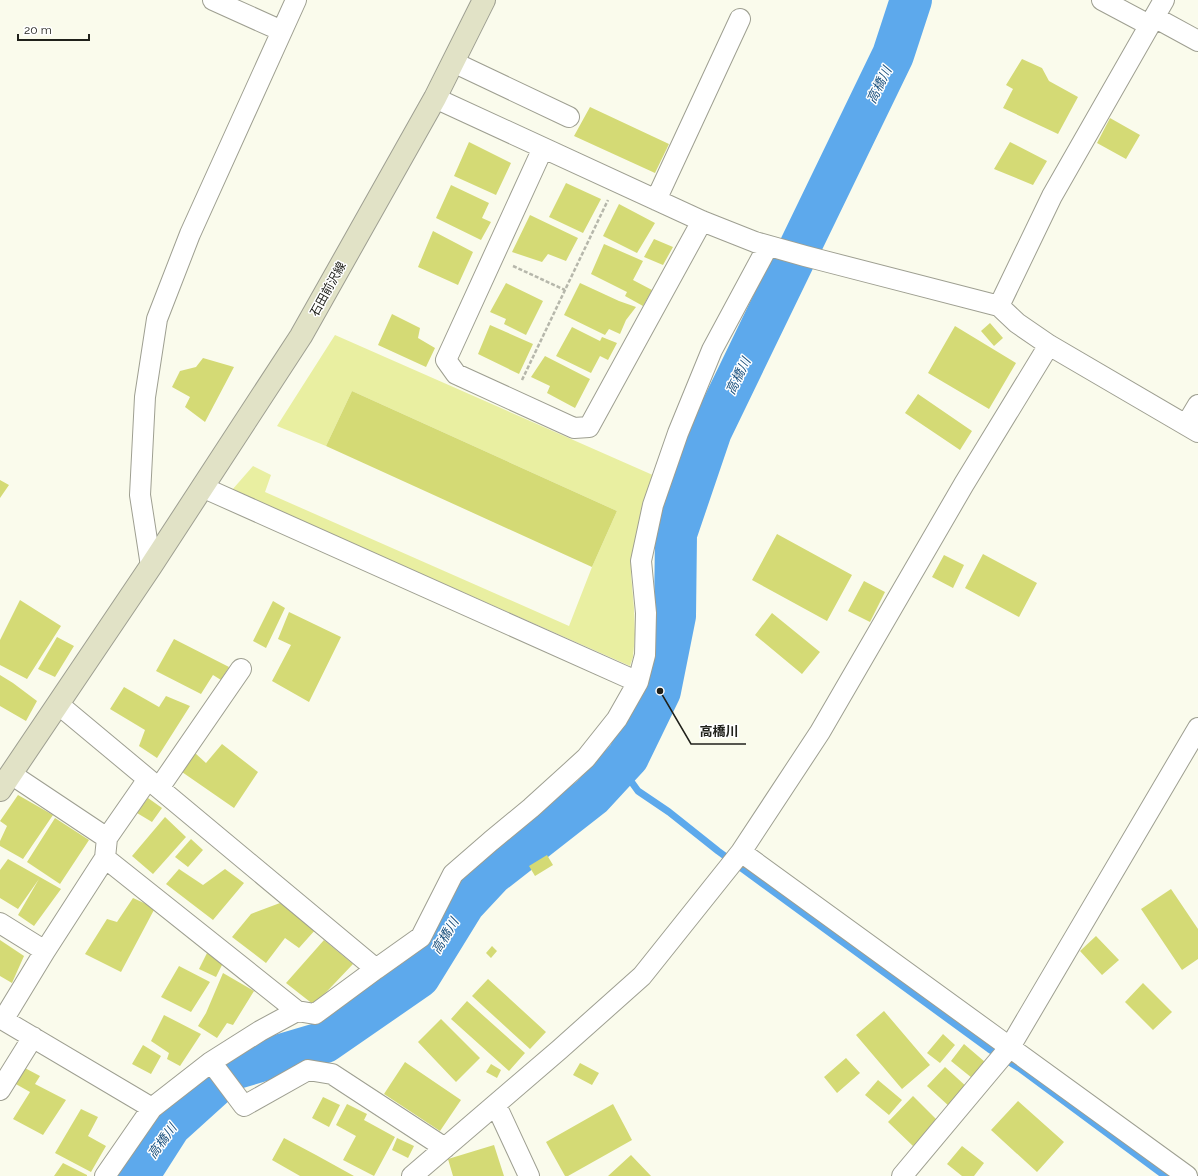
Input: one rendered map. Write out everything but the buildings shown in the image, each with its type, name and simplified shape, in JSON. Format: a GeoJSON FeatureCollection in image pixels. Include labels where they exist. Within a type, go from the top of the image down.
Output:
{"type":"FeatureCollection","features":[{"type":"Feature","properties":{"kind":"main road","name":"石田前沢線"},"geometry":{"type":"LineString","coordinates":[[6,782],[151,566],[301,336],[435,98],[484,0]]}},
{"type":"Feature","properties":{"kind":"street"},"geometry":{"type":"LineString","coordinates":[[213,0],[282,31]]}},
{"type":"Feature","properties":{"kind":"street"},"geometry":{"type":"LineString","coordinates":[[151,566],[140,495],[145,397],[157,319],[190,234],[296,0]]}},
{"type":"Feature","properties":{"kind":"street"},"geometry":{"type":"LineString","coordinates":[[1102,0],[1156,14],[1198,41]]}},
{"type":"Feature","properties":{"kind":"street"},"geometry":{"type":"LineString","coordinates":[[999,306],[1052,196],[1156,14]]}},
{"type":"Feature","properties":{"kind":"street"},"geometry":{"type":"LineString","coordinates":[[656,200],[740,19]]}},
{"type":"Feature","properties":{"kind":"street"},"geometry":{"type":"LineString","coordinates":[[453,62],[569,117]]}},
{"type":"Feature","properties":{"kind":"street"},"geometry":{"type":"LineString","coordinates":[[435,98],[702,221],[756,242],[999,306],[1017,323],[1049,345],[1192,429],[1198,405]]}},
{"type":"Feature","properties":{"kind":"street"},"geometry":{"type":"LineString","coordinates":[[543,148],[446,360],[456,374],[512,400],[574,428],[589,427],[702,221]]}},
{"type":"Feature","properties":{"kind":"street"},"geometry":{"type":"LineString","coordinates":[[6,782],[106,848],[297,1011],[315,1014],[421,937],[454,874],[531,808],[586,758],[617,719],[638,682],[644,655],[646,613],[641,561],[653,505],[678,433],[712,350],[768,246]]}},
{"type":"Feature","properties":{"kind":"street"},"geometry":{"type":"LineString","coordinates":[[412,1176],[496,1105],[642,976],[741,852],[820,732],[964,484],[1049,345]]}},
{"type":"Feature","properties":{"kind":"street"},"geometry":{"type":"LineString","coordinates":[[202,487],[638,682]]}},
{"type":"Feature","properties":{"kind":"street"},"geometry":{"type":"LineString","coordinates":[[152,1108],[2,1019],[45,951],[106,848],[241,669]]}},
{"type":"Feature","properties":{"kind":"street"},"geometry":{"type":"LineString","coordinates":[[58,704],[376,969]]}},
{"type":"Feature","properties":{"kind":"street"},"geometry":{"type":"LineString","coordinates":[[902,1176],[1010,1047],[1198,728]]}},
{"type":"Feature","properties":{"kind":"street"},"geometry":{"type":"LineString","coordinates":[[741,852],[1187,1176]]}},
{"type":"Feature","properties":{"kind":"street"},"geometry":{"type":"LineString","coordinates":[[0,923],[45,951]]}},
{"type":"Feature","properties":{"kind":"street"},"geometry":{"type":"LineString","coordinates":[[105,1176],[152,1108],[211,1062],[260,1031],[297,1011]]}},
{"type":"Feature","properties":{"kind":"street"},"geometry":{"type":"LineString","coordinates":[[0,1090],[33,1037]]}},
{"type":"Feature","properties":{"kind":"street"},"geometry":{"type":"LineString","coordinates":[[211,1062],[244,1106],[308,1070],[332,1074],[445,1148]]}},
{"type":"Feature","properties":{"kind":"street"},"geometry":{"type":"LineString","coordinates":[[496,1105],[529,1176]]}},
{"type":"Feature","properties":{"kind":"path"},"geometry":{"type":"LineString","coordinates":[[512,400],[617,182]]}},
{"type":"Feature","properties":{"kind":"path"},"geometry":{"type":"LineString","coordinates":[[493,257],[565,290]]}},
{"type":"Feature","properties":{"kind":"green space"},"geometry":{"type":"Polygon","coordinates":[[[335,335],[655,476],[639,523],[631,574],[635,635],[633,657],[630,666],[232,490],[253,466],[271,475],[265,492],[569,626],[592,567],[617,511],[352,391],[326,446],[277,426],[335,335]]]}},
{"type":"Feature","properties":{"kind":"waterway","name":"高橋川"},"geometry":{"type":"LineString","coordinates":[[138,1176],[170,1126],[233,1069],[325,1042],[419,977],[464,904],[492,874],[592,796],[628,757],[660,691],[675,616],[676,534],[711,431],[893,55],[911,0]]}},
{"type":"Feature","properties":{"kind":"waterway"},"geometry":{"type":"LineString","coordinates":[[620,766],[638,791],[669,812],[718,851],[989,1049],[1019,1068],[1165,1176]]}},
{"type":"Feature","properties":{"kind":"place","name":"高橋川"},"geometry":{"type":"Point","coordinates":[660,691]}}]}
